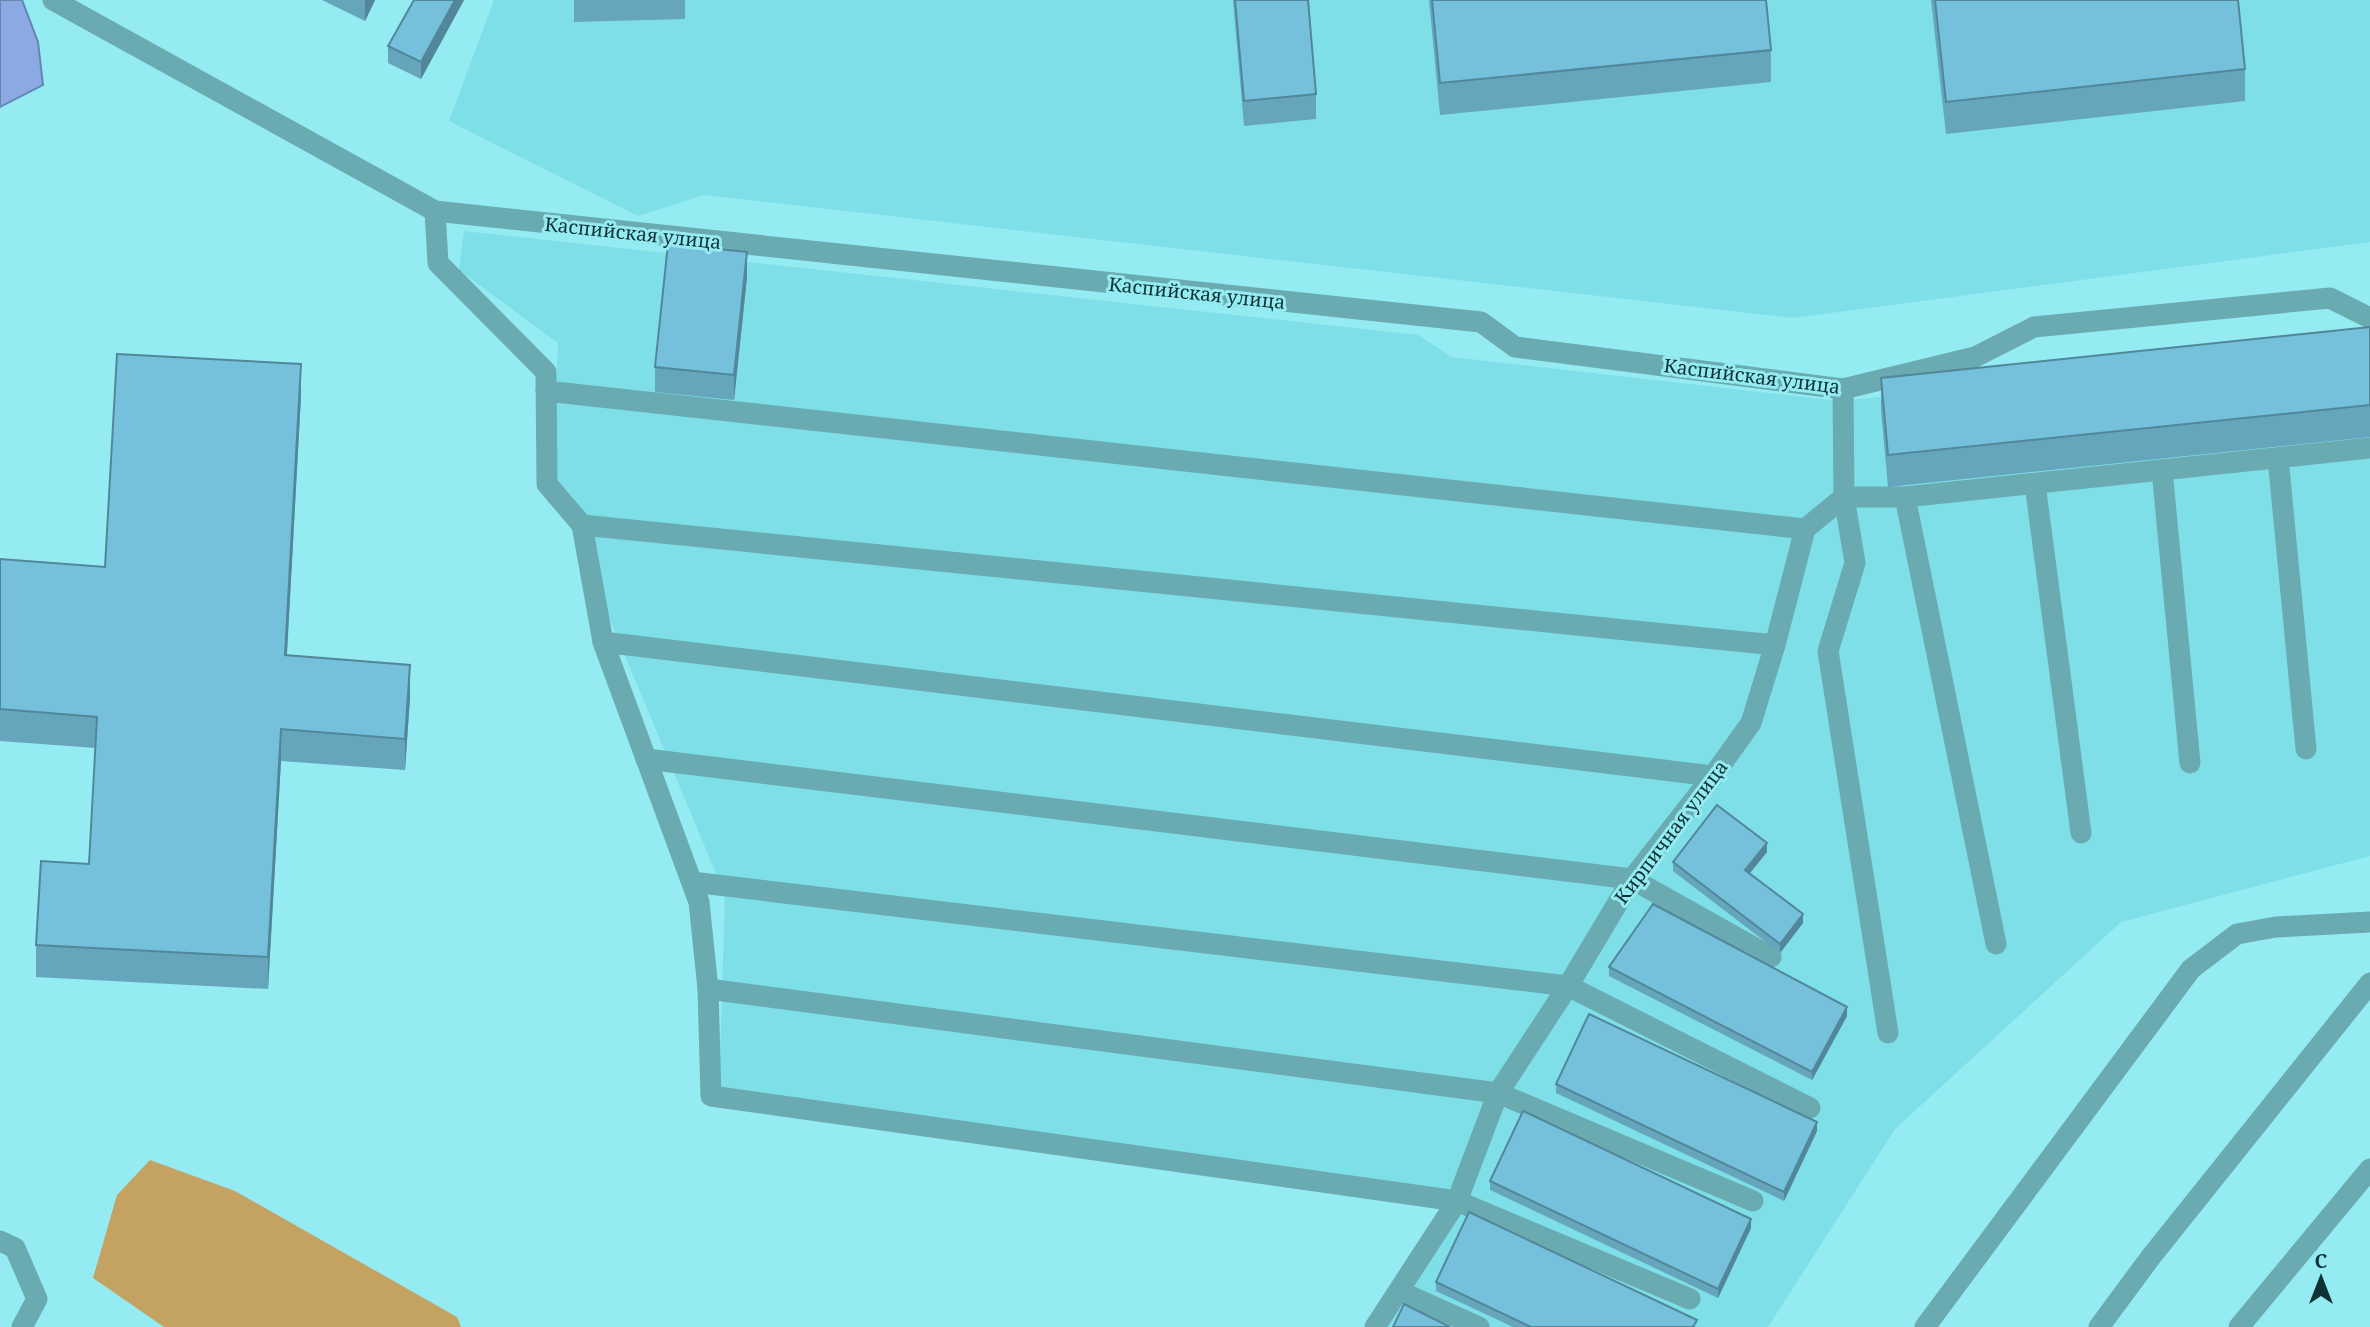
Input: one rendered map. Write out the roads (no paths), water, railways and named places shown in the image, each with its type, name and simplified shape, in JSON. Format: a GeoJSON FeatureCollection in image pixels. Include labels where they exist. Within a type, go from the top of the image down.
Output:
{"type":"FeatureCollection","features":[{"type":"Feature","properties":{"kind":"street","name":"Каспийская улица"},"geometry":{"type":"LineString","coordinates":[[53,0],[435,211],[1481,322],[1515,347],[1843,389],[1975,357],[2034,327],[2330,299],[2370,318]]}},
{"type":"Feature","properties":{"kind":"street"},"geometry":{"type":"LineString","coordinates":[[435,211],[438,263],[546,372],[547,484],[582,524],[603,642],[699,902],[708,989],[711,1096],[1457,1201],[1690,1299]]}},
{"type":"Feature","properties":{"kind":"street"},"geometry":{"type":"LineString","coordinates":[[1843,389],[1844,497],[1854,563],[1828,651],[1888,1033]]}},
{"type":"Feature","properties":{"kind":"street"},"geometry":{"type":"LineString","coordinates":[[546,391],[1805,529],[1844,497],[1905,497],[2370,449]]}},
{"type":"Feature","properties":{"kind":"street"},"geometry":{"type":"LineString","coordinates":[[2278,458],[2306,749]]}},
{"type":"Feature","properties":{"kind":"street"},"geometry":{"type":"LineString","coordinates":[[2162,470],[2189,763]]}},
{"type":"Feature","properties":{"kind":"street"},"geometry":{"type":"LineString","coordinates":[[2035,484],[2081,833]]}},
{"type":"Feature","properties":{"kind":"street"},"geometry":{"type":"LineString","coordinates":[[1905,497],[1996,944]]}},
{"type":"Feature","properties":{"kind":"street"},"geometry":{"type":"LineString","coordinates":[[582,524],[1775,645]]}},
{"type":"Feature","properties":{"kind":"street","name":"Кирпичная улица"},"geometry":{"type":"LineString","coordinates":[[1375,1327],[1457,1201],[1498,1093],[1568,986],[1632,879],[1751,723],[1775,645],[1805,529]]}},
{"type":"Feature","properties":{"kind":"street"},"geometry":{"type":"LineString","coordinates":[[603,642],[1713,776]]}},
{"type":"Feature","properties":{"kind":"street"},"geometry":{"type":"LineString","coordinates":[[646,758],[1632,879],[1771,957]]}},
{"type":"Feature","properties":{"kind":"street"},"geometry":{"type":"LineString","coordinates":[[692,882],[1568,986],[1810,1108]]}},
{"type":"Feature","properties":{"kind":"street"},"geometry":{"type":"LineString","coordinates":[[1925,1327],[2191,969],[2237,934],[2276,927],[2370,922]]}},
{"type":"Feature","properties":{"kind":"street"},"geometry":{"type":"LineString","coordinates":[[2098,1327],[2370,983]]}},
{"type":"Feature","properties":{"kind":"street"},"geometry":{"type":"LineString","coordinates":[[708,989],[1498,1093],[1753,1201]]}},
{"type":"Feature","properties":{"kind":"street"},"geometry":{"type":"LineString","coordinates":[[2239,1327],[2370,1169]]}},
{"type":"Feature","properties":{"kind":"street"},"geometry":{"type":"LineString","coordinates":[[0,1241],[15,1248],[37,1299],[22,1327]]}},
{"type":"Feature","properties":{"kind":"street"},"geometry":{"type":"LineString","coordinates":[[1399,1291],[1479,1327]]}}]}
